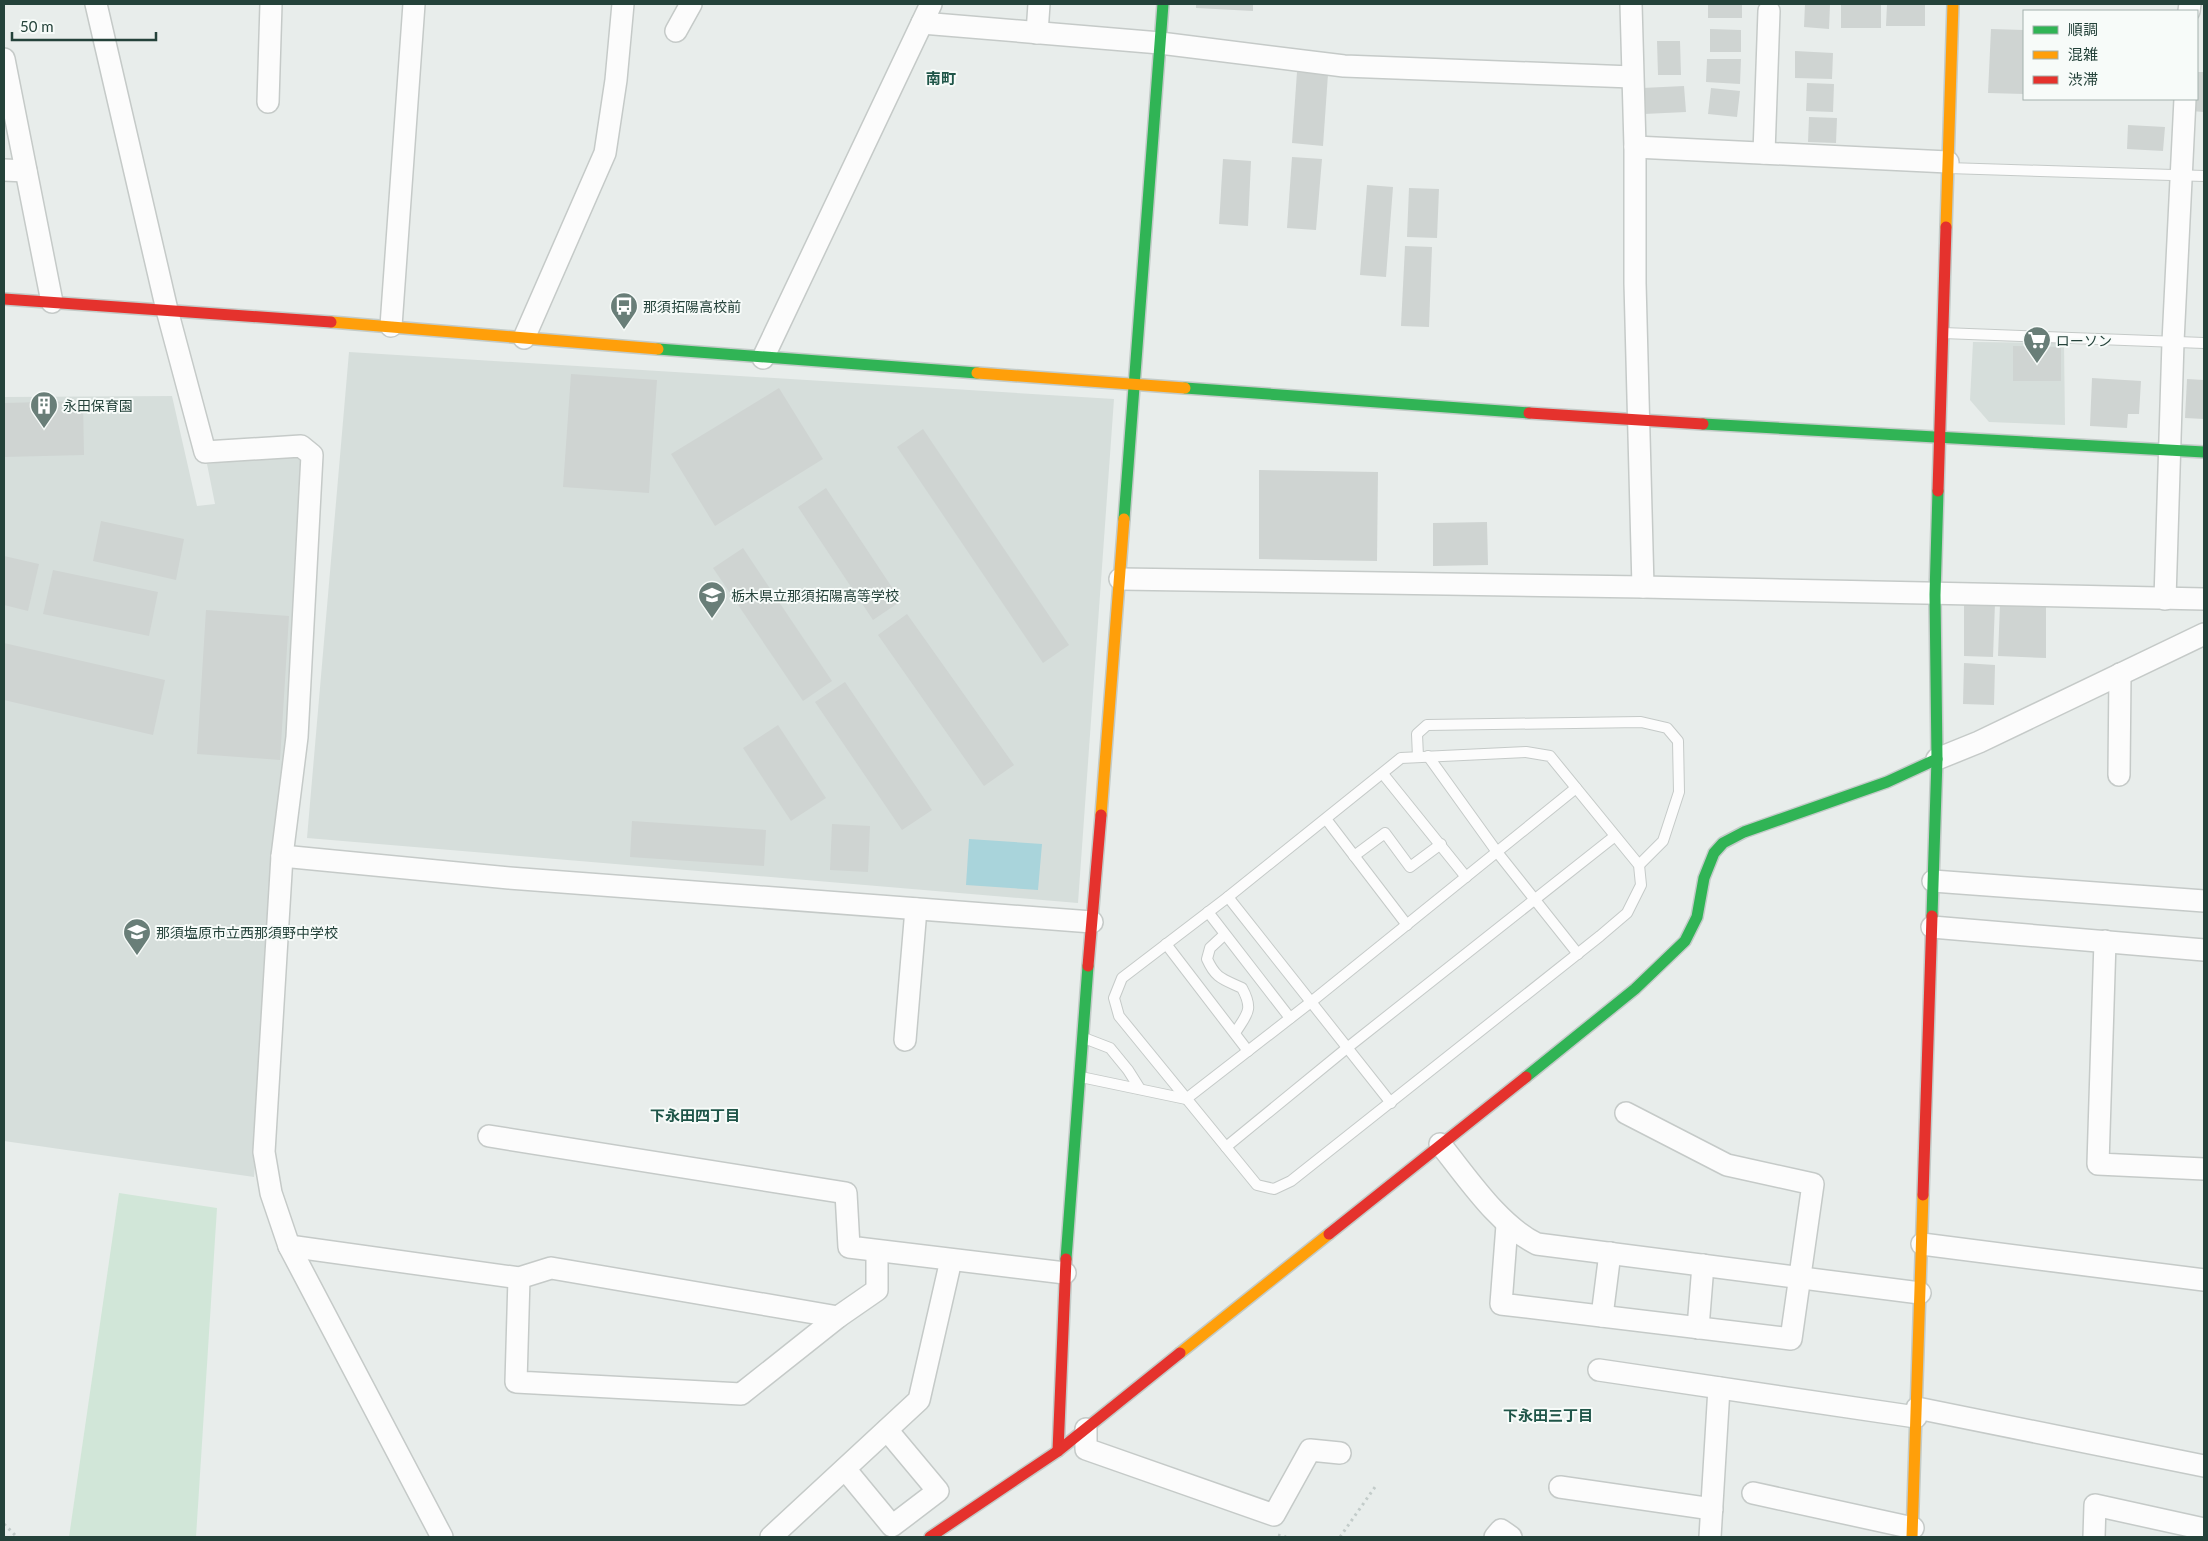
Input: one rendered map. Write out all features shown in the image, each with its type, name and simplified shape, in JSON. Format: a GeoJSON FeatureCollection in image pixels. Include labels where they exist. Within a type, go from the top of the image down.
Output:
{"type":"FeatureCollection","features":[{"type":"Feature","properties":{"kind":"street"},"geometry":{"type":"LineString","coordinates":[[96,4],[167,310],[205,452],[300,446],[312,455],[297,737],[282,856],[264,1152],[272,1193],[289,1246],[442,1537]]}},
{"type":"Feature","properties":{"kind":"street"},"geometry":{"type":"LineString","coordinates":[[268,102],[271,4]]}},
{"type":"Feature","properties":{"kind":"street"},"geometry":{"type":"LineString","coordinates":[[391,326],[414,4]]}},
{"type":"Feature","properties":{"kind":"street"},"geometry":{"type":"LineString","coordinates":[[524,338],[605,153],[616,80],[623,4]]}},
{"type":"Feature","properties":{"kind":"street"},"geometry":{"type":"LineString","coordinates":[[676,31],[691,4]]}},
{"type":"Feature","properties":{"kind":"street"},"geometry":{"type":"LineString","coordinates":[[763,358],[931,4]]}},
{"type":"Feature","properties":{"kind":"street"},"geometry":{"type":"LineString","coordinates":[[1037,33],[1039,4]]}},
{"type":"Feature","properties":{"kind":"street"},"geometry":{"type":"LineString","coordinates":[[1058,1451],[1068,1218],[1120,579],[1133,383],[1163,4]]}},
{"type":"Feature","properties":{"kind":"street"},"geometry":{"type":"LineString","coordinates":[[1631,4],[1635,146],[1634,283],[1643,587]]}},
{"type":"Feature","properties":{"kind":"street"},"geometry":{"type":"LineString","coordinates":[[1753,1493],[1912,1533],[1937,759],[1935,595],[1953,4]]}},
{"type":"Feature","properties":{"kind":"street"},"geometry":{"type":"LineString","coordinates":[[1764,153],[1769,11]]}},
{"type":"Feature","properties":{"kind":"street"},"geometry":{"type":"LineString","coordinates":[[922,23],[1160,43],[1344,66],[1632,77]]}},
{"type":"Feature","properties":{"kind":"street"},"geometry":{"type":"LineString","coordinates":[[4,59],[52,302]]}},
{"type":"Feature","properties":{"kind":"street"},"geometry":{"type":"LineString","coordinates":[[2165,599],[2173,342],[2185,100]]}},
{"type":"Feature","properties":{"kind":"street"},"geometry":{"type":"LineString","coordinates":[[1635,146],[1948,165]]}},
{"type":"Feature","properties":{"kind":"street"},"geometry":{"type":"LineString","coordinates":[[4,170],[26,170]]}},
{"type":"Feature","properties":{"kind":"street"},"geometry":{"type":"LineString","coordinates":[[4,299],[391,326],[763,358],[1133,383],[1638,421],[1941,436],[2204,452]]}},
{"type":"Feature","properties":{"kind":"street"},"geometry":{"type":"LineString","coordinates":[[1120,579],[1643,587],[1935,595],[2204,599]]}},
{"type":"Feature","properties":{"kind":"street"},"geometry":{"type":"LineString","coordinates":[[930,1537],[1058,1451],[1580,1033],[1665,961],[1686,940],[1695,921],[1709,859],[1724,843],[1744,832],[1887,782],[1979,742],[2204,634]]}},
{"type":"Feature","properties":{"kind":"street"},"geometry":{"type":"LineString","coordinates":[[2119,775],[2120,674]]}},
{"type":"Feature","properties":{"kind":"street"},"geometry":{"type":"LineString","coordinates":[[282,856],[509,878],[1092,922]]}},
{"type":"Feature","properties":{"kind":"street"},"geometry":{"type":"LineString","coordinates":[[1933,881],[2204,901]]}},
{"type":"Feature","properties":{"kind":"street"},"geometry":{"type":"LineString","coordinates":[[905,1040],[916,908]]}},
{"type":"Feature","properties":{"kind":"street"},"geometry":{"type":"LineString","coordinates":[[1932,926],[2204,950]]}},
{"type":"Feature","properties":{"kind":"street"},"geometry":{"type":"LineString","coordinates":[[2105,941],[2098,1164],[2204,1169]]}},
{"type":"Feature","properties":{"kind":"street"},"geometry":{"type":"LineString","coordinates":[[1507,1225],[1501,1304],[1791,1339],[1813,1184],[1727,1166],[1626,1113]]}},
{"type":"Feature","properties":{"kind":"street"},"geometry":{"type":"LineString","coordinates":[[489,1136],[846,1193],[848,1247],[1065,1273]]}},
{"type":"Feature","properties":{"kind":"street"},"geometry":{"type":"LineString","coordinates":[[1440,1144],[1507,1225],[1521,1236],[1537,1244],[1920,1293]]}},
{"type":"Feature","properties":{"kind":"street"},"geometry":{"type":"LineString","coordinates":[[1922,1244],[2204,1280]]}},
{"type":"Feature","properties":{"kind":"street"},"geometry":{"type":"LineString","coordinates":[[289,1246],[519,1278],[551,1268],[838,1317]]}},
{"type":"Feature","properties":{"kind":"street"},"geometry":{"type":"LineString","coordinates":[[519,1278],[516,1382],[741,1394],[838,1317],[877,1290],[877,1251]]}},
{"type":"Feature","properties":{"kind":"street"},"geometry":{"type":"LineString","coordinates":[[1602,1316],[1610,1253]]}},
{"type":"Feature","properties":{"kind":"street"},"geometry":{"type":"LineString","coordinates":[[771,1537],[919,1400],[950,1260]]}},
{"type":"Feature","properties":{"kind":"street"},"geometry":{"type":"LineString","coordinates":[[1698,1328],[1703,1265]]}},
{"type":"Feature","properties":{"kind":"street"},"geometry":{"type":"LineString","coordinates":[[1599,1370],[1719,1388],[1916,1413],[2204,1466]]}},
{"type":"Feature","properties":{"kind":"street"},"geometry":{"type":"LineString","coordinates":[[1710,1537],[1719,1388]]}},
{"type":"Feature","properties":{"kind":"street"},"geometry":{"type":"LineString","coordinates":[[1086,1429],[1086,1449],[1274,1515],[1310,1450],[1340,1453]]}},
{"type":"Feature","properties":{"kind":"street"},"geometry":{"type":"LineString","coordinates":[[844,1469],[892,1526],[938,1491],[887,1430]]}},
{"type":"Feature","properties":{"kind":"street"},"geometry":{"type":"LineString","coordinates":[[1560,1488],[1712,1509]]}},
{"type":"Feature","properties":{"kind":"street"},"geometry":{"type":"LineString","coordinates":[[2094,1537],[2095,1505],[2204,1529]]}},
{"type":"Feature","properties":{"kind":"street"},"geometry":{"type":"LineString","coordinates":[[1496,1537],[1501,1530],[1511,1537]]}},
{"type":"Feature","properties":{"kind":"lane"},"geometry":{"type":"LineString","coordinates":[[1948,165],[2204,176]]}},
{"type":"Feature","properties":{"kind":"lane"},"geometry":{"type":"LineString","coordinates":[[1943,333],[2204,343]]}},
{"type":"Feature","properties":{"kind":"lane"},"geometry":{"type":"LineString","coordinates":[[1578,954],[1423,756],[1417,734],[1427,725],[1641,722],[1667,728],[1678,741],[1679,792],[1663,841],[1639,865]]}},
{"type":"Feature","properties":{"kind":"lane"},"geometry":{"type":"LineString","coordinates":[[1526,752],[1550,756],[1639,865],[1641,885],[1626,913],[1578,954],[1391,1103],[1291,1180],[1274,1189],[1257,1185],[1119,1016],[1114,998],[1122,978],[1228,897],[1401,758],[1423,756],[1526,752]]}},
{"type":"Feature","properties":{"kind":"lane"},"geometry":{"type":"LineString","coordinates":[[1383,774],[1466,877]]}},
{"type":"Feature","properties":{"kind":"lane"},"geometry":{"type":"LineString","coordinates":[[1186,1099],[1311,1002],[1576,788]]}},
{"type":"Feature","properties":{"kind":"lane"},"geometry":{"type":"LineString","coordinates":[[1326,819],[1406,925]]}},
{"type":"Feature","properties":{"kind":"lane"},"geometry":{"type":"LineString","coordinates":[[1354,856],[1385,833],[1410,867],[1441,844]]}},
{"type":"Feature","properties":{"kind":"lane"},"geometry":{"type":"LineString","coordinates":[[1226,1147],[1347,1048],[1615,836]]}},
{"type":"Feature","properties":{"kind":"lane"},"geometry":{"type":"LineString","coordinates":[[1228,897],[1391,1103]]}},
{"type":"Feature","properties":{"kind":"lane"},"geometry":{"type":"LineString","coordinates":[[1208,912],[1290,1018]]}},
{"type":"Feature","properties":{"kind":"lane"},"geometry":{"type":"LineString","coordinates":[[1224,935],[1210,948],[1206,959],[1212,972],[1222,981],[1242,988],[1249,1000],[1249,1011],[1235,1033]]}},
{"type":"Feature","properties":{"kind":"lane"},"geometry":{"type":"LineString","coordinates":[[1166,944],[1248,1051]]}},
{"type":"Feature","properties":{"kind":"lane"},"geometry":{"type":"LineString","coordinates":[[1082,1037],[1110,1048],[1128,1070],[1140,1089]]}},
{"type":"Feature","properties":{"kind":"lane"},"geometry":{"type":"LineString","coordinates":[[1079,1076],[1186,1099]]}},
{"type":"Feature","properties":{"kind":"path"},"geometry":{"type":"LineString","coordinates":[[1340,1537],[1375,1487]]}},
{"type":"Feature","properties":{"kind":"path"},"geometry":{"type":"LineString","coordinates":[[4,1524],[17,1537]]}},
{"type":"Feature","properties":{"kind":"shaded area"},"geometry":{"type":"Polygon","coordinates":[[[1973,342],[2064,343],[2065,425],[1989,422],[1970,400],[1973,342]]]}},
{"type":"Feature","properties":{"kind":"shaded area","name":"栃木県立那須拓陽高等学校"},"geometry":{"type":"Polygon","coordinates":[[[349,352],[1114,399],[1078,903],[307,838],[349,352]]]}},
{"type":"Feature","properties":{"kind":"shaded area","name":"那須塩原市立西那須野中学校"},"geometry":{"type":"Polygon","coordinates":[[[172,396],[197,506],[215,504],[207,464],[300,454],[308,472],[254,1177],[4,1141],[4,397],[172,396]]]}},
{"type":"Feature","properties":{"kind":"green space"},"geometry":{"type":"Polygon","coordinates":[[[119,1193],[217,1208],[196,1537],[69,1537],[119,1193]]]}},
{"type":"Feature","properties":{"kind":"water"},"geometry":{"type":"Polygon","coordinates":[[[969,839],[1042,844],[1038,890],[966,885],[969,839]]]}},
{"type":"Feature","properties":{"kind":"building"},"geometry":{"type":"Polygon","coordinates":[[[1196,4],[1253,4],[1253,11],[1196,8],[1196,4]]]}},
{"type":"Feature","properties":{"kind":"building"},"geometry":{"type":"Polygon","coordinates":[[[1708,4],[1742,4],[1742,18],[1708,18],[1708,4]]]}},
{"type":"Feature","properties":{"kind":"building"},"geometry":{"type":"Polygon","coordinates":[[[1805,4],[1830,5],[1829,29],[1804,27],[1805,4]]]}},
{"type":"Feature","properties":{"kind":"building"},"geometry":{"type":"Polygon","coordinates":[[[1841,4],[1881,4],[1881,28],[1841,28],[1841,4]]]}},
{"type":"Feature","properties":{"kind":"building"},"geometry":{"type":"Polygon","coordinates":[[[1887,4],[1925,4],[1925,26],[1886,26],[1887,4]]]}},
{"type":"Feature","properties":{"kind":"building"},"geometry":{"type":"Polygon","coordinates":[[[1710,29],[1741,30],[1741,52],[1710,52],[1710,29]]]}},
{"type":"Feature","properties":{"kind":"building"},"geometry":{"type":"Polygon","coordinates":[[[1991,29],[2023,30],[2023,94],[1988,93],[1991,29]]]}},
{"type":"Feature","properties":{"kind":"building"},"geometry":{"type":"Polygon","coordinates":[[[1657,41],[1680,41],[1681,75],[1658,75],[1657,41]]]}},
{"type":"Feature","properties":{"kind":"building"},"geometry":{"type":"Polygon","coordinates":[[[1795,51],[1833,53],[1832,79],[1795,78],[1795,51]]]}},
{"type":"Feature","properties":{"kind":"building"},"geometry":{"type":"Polygon","coordinates":[[[1707,59],[1741,59],[1740,84],[1706,82],[1707,59]]]}},
{"type":"Feature","properties":{"kind":"building"},"geometry":{"type":"Polygon","coordinates":[[[1297,72],[1328,74],[1323,146],[1292,143],[1297,72]]]}},
{"type":"Feature","properties":{"kind":"building"},"geometry":{"type":"Polygon","coordinates":[[[2198,72],[2204,72],[2204,112],[2191,111],[2191,100],[2198,100],[2198,72]]]}},
{"type":"Feature","properties":{"kind":"building"},"geometry":{"type":"Polygon","coordinates":[[[1807,83],[1834,84],[1833,112],[1806,111],[1807,83]]]}},
{"type":"Feature","properties":{"kind":"building"},"geometry":{"type":"Polygon","coordinates":[[[1684,86],[1686,112],[1644,114],[1642,88],[1684,86]]]}},
{"type":"Feature","properties":{"kind":"building"},"geometry":{"type":"Polygon","coordinates":[[[1711,88],[1740,91],[1737,117],[1708,114],[1711,88]]]}},
{"type":"Feature","properties":{"kind":"building"},"geometry":{"type":"Polygon","coordinates":[[[1809,117],[1837,118],[1836,143],[1808,142],[1809,117]]]}},
{"type":"Feature","properties":{"kind":"building"},"geometry":{"type":"Polygon","coordinates":[[[2128,125],[2165,127],[2163,151],[2127,149],[2128,125]]]}},
{"type":"Feature","properties":{"kind":"building"},"geometry":{"type":"Polygon","coordinates":[[[1292,157],[1322,159],[1316,230],[1287,228],[1292,157]]]}},
{"type":"Feature","properties":{"kind":"building"},"geometry":{"type":"Polygon","coordinates":[[[1223,159],[1251,161],[1248,226],[1219,224],[1223,159]]]}},
{"type":"Feature","properties":{"kind":"building"},"geometry":{"type":"Polygon","coordinates":[[[1367,185],[1393,187],[1386,277],[1360,275],[1367,185]]]}},
{"type":"Feature","properties":{"kind":"building"},"geometry":{"type":"Polygon","coordinates":[[[1409,188],[1439,189],[1437,238],[1407,237],[1409,188]]]}},
{"type":"Feature","properties":{"kind":"building"},"geometry":{"type":"Polygon","coordinates":[[[1405,246],[1432,247],[1429,327],[1401,326],[1405,246]]]}},
{"type":"Feature","properties":{"kind":"building","name":"ローソン"},"geometry":{"type":"Polygon","coordinates":[[[2013,346],[2061,347],[2061,381],[2013,381],[2013,346]]]}},
{"type":"Feature","properties":{"kind":"building"},"geometry":{"type":"Polygon","coordinates":[[[571,374],[657,380],[649,493],[563,487],[571,374]]]}},
{"type":"Feature","properties":{"kind":"building"},"geometry":{"type":"Polygon","coordinates":[[[2092,378],[2141,381],[2139,414],[2128,414],[2127,428],[2090,426],[2092,378]]]}},
{"type":"Feature","properties":{"kind":"building"},"geometry":{"type":"Polygon","coordinates":[[[2187,379],[2204,380],[2204,419],[2185,418],[2187,379]]]}},
{"type":"Feature","properties":{"kind":"building"},"geometry":{"type":"Polygon","coordinates":[[[779,388],[823,459],[715,526],[671,454],[779,388]]]}},
{"type":"Feature","properties":{"kind":"building","name":"永田保育園"},"geometry":{"type":"Polygon","coordinates":[[[83,401],[84,455],[4,457],[4,403],[83,401]]]}},
{"type":"Feature","properties":{"kind":"building"},"geometry":{"type":"Polygon","coordinates":[[[923,429],[1069,645],[1043,663],[897,447],[923,429]]]}},
{"type":"Feature","properties":{"kind":"building"},"geometry":{"type":"Polygon","coordinates":[[[1259,470],[1378,472],[1377,561],[1259,559],[1259,470]]]}},
{"type":"Feature","properties":{"kind":"building"},"geometry":{"type":"Polygon","coordinates":[[[826,488],[901,601],[873,620],[798,507],[826,488]]]}},
{"type":"Feature","properties":{"kind":"building"},"geometry":{"type":"Polygon","coordinates":[[[101,521],[184,539],[176,580],[93,561],[101,521]]]}},
{"type":"Feature","properties":{"kind":"building"},"geometry":{"type":"Polygon","coordinates":[[[1487,522],[1488,565],[1433,566],[1433,523],[1487,522]]]}},
{"type":"Feature","properties":{"kind":"building"},"geometry":{"type":"Polygon","coordinates":[[[743,548],[832,681],[803,701],[713,568],[743,548]]]}},
{"type":"Feature","properties":{"kind":"building"},"geometry":{"type":"Polygon","coordinates":[[[4,556],[39,564],[28,611],[4,605],[4,556]]]}},
{"type":"Feature","properties":{"kind":"building"},"geometry":{"type":"Polygon","coordinates":[[[53,570],[158,592],[149,636],[43,614],[53,570]]]}},
{"type":"Feature","properties":{"kind":"building"},"geometry":{"type":"Polygon","coordinates":[[[1995,603],[1993,657],[1964,656],[1964,604],[1995,603]]]}},
{"type":"Feature","properties":{"kind":"building"},"geometry":{"type":"Polygon","coordinates":[[[2000,604],[2046,605],[2046,658],[1998,656],[2000,604]]]}},
{"type":"Feature","properties":{"kind":"building"},"geometry":{"type":"Polygon","coordinates":[[[206,610],[289,616],[280,760],[197,754],[206,610]]]}},
{"type":"Feature","properties":{"kind":"building"},"geometry":{"type":"Polygon","coordinates":[[[907,614],[1014,765],[984,786],[878,635],[907,614]]]}},
{"type":"Feature","properties":{"kind":"building"},"geometry":{"type":"Polygon","coordinates":[[[4,643],[165,680],[153,735],[4,700],[4,643]]]}},
{"type":"Feature","properties":{"kind":"building"},"geometry":{"type":"Polygon","coordinates":[[[1964,663],[1995,665],[1994,705],[1963,704],[1964,663]]]}},
{"type":"Feature","properties":{"kind":"building"},"geometry":{"type":"Polygon","coordinates":[[[845,682],[932,810],[902,830],[815,702],[845,682]]]}},
{"type":"Feature","properties":{"kind":"building"},"geometry":{"type":"Polygon","coordinates":[[[778,725],[826,798],[791,821],[743,748],[778,725]]]}},
{"type":"Feature","properties":{"kind":"building"},"geometry":{"type":"Polygon","coordinates":[[[632,821],[766,830],[764,866],[630,857],[632,821]]]}},
{"type":"Feature","properties":{"kind":"building"},"geometry":{"type":"Polygon","coordinates":[[[832,824],[870,826],[868,872],[830,870],[832,824]]]}},
{"type":"Feature","properties":{"kind":"traffic: fast"},"geometry":{"type":"LineString","coordinates":[[1124,519],[1163,4]]}},
{"type":"Feature","properties":{"kind":"traffic: fast"},"geometry":{"type":"LineString","coordinates":[[658,349],[977,373]]}},
{"type":"Feature","properties":{"kind":"traffic: fast"},"geometry":{"type":"LineString","coordinates":[[1185,388],[1529,413]]}},
{"type":"Feature","properties":{"kind":"traffic: fast"},"geometry":{"type":"LineString","coordinates":[[1703,424],[2204,452]]}},
{"type":"Feature","properties":{"kind":"traffic: fast"},"geometry":{"type":"LineString","coordinates":[[1932,916],[1937,759],[1935,595],[1938,491]]}},
{"type":"Feature","properties":{"kind":"traffic: fast"},"geometry":{"type":"LineString","coordinates":[[1526,1077],[1635,989],[1685,941],[1697,917],[1704,878],[1714,853],[1723,843],[1744,832],[1887,782],[1937,759]]}},
{"type":"Feature","properties":{"kind":"traffic: fast"},"geometry":{"type":"LineString","coordinates":[[1066,1259],[1088,966]]}},
{"type":"Feature","properties":{"kind":"traffic: slow"},"geometry":{"type":"LineString","coordinates":[[1946,227],[1953,4]]}},
{"type":"Feature","properties":{"kind":"traffic: slow"},"geometry":{"type":"LineString","coordinates":[[331,322],[658,349]]}},
{"type":"Feature","properties":{"kind":"traffic: slow"},"geometry":{"type":"LineString","coordinates":[[977,373],[1185,388]]}},
{"type":"Feature","properties":{"kind":"traffic: slow"},"geometry":{"type":"LineString","coordinates":[[1101,815],[1124,519]]}},
{"type":"Feature","properties":{"kind":"traffic: slow"},"geometry":{"type":"LineString","coordinates":[[1912,1537],[1923,1195]]}},
{"type":"Feature","properties":{"kind":"traffic: slow"},"geometry":{"type":"LineString","coordinates":[[1180,1353],[1329,1234]]}},
{"type":"Feature","properties":{"kind":"traffic: jam"},"geometry":{"type":"LineString","coordinates":[[1938,491],[1946,227]]}},
{"type":"Feature","properties":{"kind":"traffic: jam"},"geometry":{"type":"LineString","coordinates":[[4,299],[331,322]]}},
{"type":"Feature","properties":{"kind":"traffic: jam"},"geometry":{"type":"LineString","coordinates":[[1529,413],[1703,424]]}},
{"type":"Feature","properties":{"kind":"traffic: jam"},"geometry":{"type":"LineString","coordinates":[[1088,966],[1101,815]]}},
{"type":"Feature","properties":{"kind":"traffic: jam"},"geometry":{"type":"LineString","coordinates":[[1923,1195],[1932,916]]}},
{"type":"Feature","properties":{"kind":"traffic: jam"},"geometry":{"type":"LineString","coordinates":[[1329,1234],[1526,1077]]}},
{"type":"Feature","properties":{"kind":"traffic: jam"},"geometry":{"type":"LineString","coordinates":[[1058,1451],[1066,1259]]}},
{"type":"Feature","properties":{"kind":"traffic: jam"},"geometry":{"type":"LineString","coordinates":[[930,1537],[1058,1451],[1180,1353]]}},
{"type":"Feature","properties":{"kind":"place","name":"那須拓陽高校前"},"geometry":{"type":"Point","coordinates":[624,330]}},
{"type":"Feature","properties":{"kind":"place","name":"ローソン"},"geometry":{"type":"Point","coordinates":[2037,364]}},
{"type":"Feature","properties":{"kind":"place","name":"永田保育園"},"geometry":{"type":"Point","coordinates":[44,429]}},
{"type":"Feature","properties":{"kind":"place","name":"栃木県立那須拓陽高等学校"},"geometry":{"type":"Point","coordinates":[712,619]}},
{"type":"Feature","properties":{"kind":"place","name":"那須塩原市立西那須野中学校"},"geometry":{"type":"Point","coordinates":[137,956]}},
{"type":"Feature","properties":{"kind":"district","name":"南町"},"geometry":{"type":"Point","coordinates":[941,78]}},
{"type":"Feature","properties":{"kind":"district","name":"下永田四丁目"},"geometry":{"type":"Point","coordinates":[695,1115]}},
{"type":"Feature","properties":{"kind":"district","name":"下永田三丁目"},"geometry":{"type":"Point","coordinates":[1548,1415]}}]}
